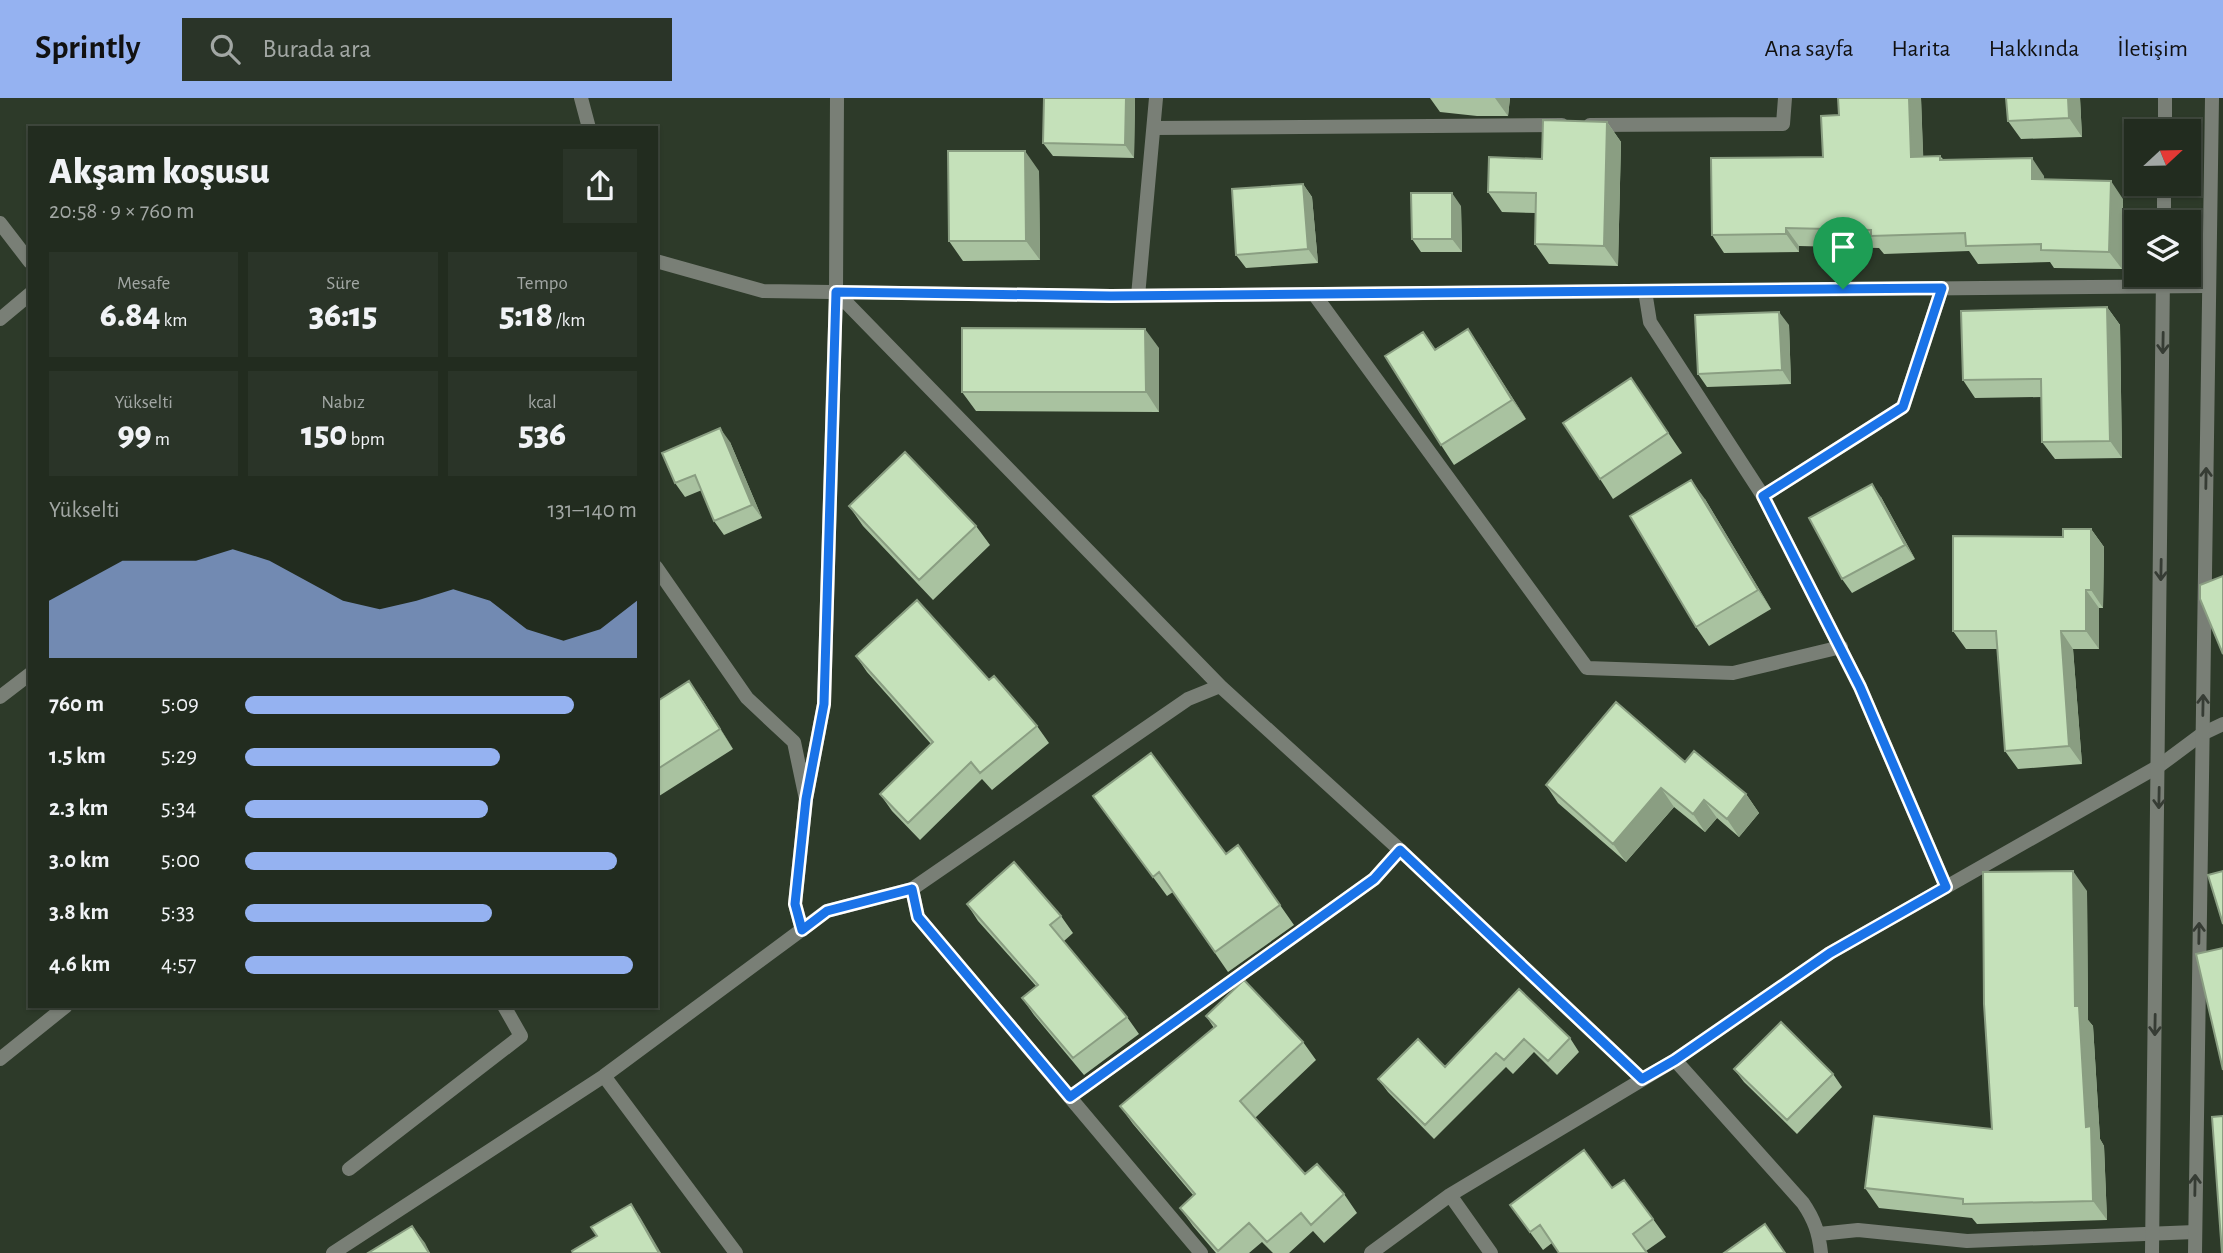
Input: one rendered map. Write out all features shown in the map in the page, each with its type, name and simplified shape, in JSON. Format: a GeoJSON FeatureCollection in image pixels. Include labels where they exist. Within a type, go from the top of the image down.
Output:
{"type":"FeatureCollection","features":[{"type":"Feature","properties":{"kind":"street"},"geometry":{"type":"LineString","coordinates":[[581,98],[588,126]]}},
{"type":"Feature","properties":{"kind":"street"},"geometry":{"type":"LineString","coordinates":[[802,930],[795,904],[806,799],[824,704],[836,292],[836,98]]}},
{"type":"Feature","properties":{"kind":"street"},"geometry":{"type":"LineString","coordinates":[[1138,296],[1156,98]]}},
{"type":"Feature","properties":{"kind":"street"},"geometry":{"type":"LineString","coordinates":[[1154,128],[1783,124],[1785,98]]}},
{"type":"Feature","properties":{"kind":"street"},"geometry":{"type":"LineString","coordinates":[[2165,98],[2165,119]]}},
{"type":"Feature","properties":{"kind":"street"},"geometry":{"type":"LineString","coordinates":[[2195,1253],[2212,98]]}},
{"type":"Feature","properties":{"kind":"street"},"geometry":{"type":"LineString","coordinates":[[0,223],[28,259]]}},
{"type":"Feature","properties":{"kind":"street"},"geometry":{"type":"LineString","coordinates":[[658,262],[763,291],[836,292],[1138,296],[1942,288],[2124,281]]}},
{"type":"Feature","properties":{"kind":"street"},"geometry":{"type":"LineString","coordinates":[[2201,285],[2209,286]]}},
{"type":"Feature","properties":{"kind":"street"},"geometry":{"type":"LineString","coordinates":[[2152,1253],[2163,287]]}},
{"type":"Feature","properties":{"kind":"street"},"geometry":{"type":"LineString","coordinates":[[1763,496],[1903,407],[1942,288]]}},
{"type":"Feature","properties":{"kind":"street"},"geometry":{"type":"LineString","coordinates":[[1645,291],[1650,322],[1763,496],[1841,647],[1946,887]]}},
{"type":"Feature","properties":{"kind":"street"},"geometry":{"type":"LineString","coordinates":[[836,292],[1220,686],[1400,850],[1642,1079]]}},
{"type":"Feature","properties":{"kind":"street"},"geometry":{"type":"LineString","coordinates":[[1314,294],[1587,668],[1733,673],[1841,647]]}},
{"type":"Feature","properties":{"kind":"street"},"geometry":{"type":"LineString","coordinates":[[0,319],[28,296]]}},
{"type":"Feature","properties":{"kind":"street"},"geometry":{"type":"LineString","coordinates":[[658,570],[747,698],[794,742],[806,799]]}},
{"type":"Feature","properties":{"kind":"street"},"geometry":{"type":"LineString","coordinates":[[0,697],[28,676]]}},
{"type":"Feature","properties":{"kind":"street"},"geometry":{"type":"LineString","coordinates":[[334,1253],[604,1076],[827,911],[912,889],[1188,699],[1220,686]]}},
{"type":"Feature","properties":{"kind":"street"},"geometry":{"type":"LineString","coordinates":[[1371,1253],[1450,1195],[1675,1060],[1830,953],[2159,766],[2202,734],[2223,724]]}},
{"type":"Feature","properties":{"kind":"street"},"geometry":{"type":"LineString","coordinates":[[1070,1097],[1374,879],[1400,850]]}},
{"type":"Feature","properties":{"kind":"street"},"geometry":{"type":"LineString","coordinates":[[912,889],[918,917],[1201,1253]]}},
{"type":"Feature","properties":{"kind":"street"},"geometry":{"type":"LineString","coordinates":[[0,1059],[64,1008]]}},
{"type":"Feature","properties":{"kind":"street"},"geometry":{"type":"LineString","coordinates":[[349,1168],[521,1036],[504,1008]]}},
{"type":"Feature","properties":{"kind":"street"},"geometry":{"type":"LineString","coordinates":[[1675,1060],[1803,1203],[1819,1234],[1821,1253]]}},
{"type":"Feature","properties":{"kind":"street"},"geometry":{"type":"LineString","coordinates":[[604,1076],[736,1253]]}},
{"type":"Feature","properties":{"kind":"street"},"geometry":{"type":"LineString","coordinates":[[1450,1195],[1491,1253]]}},
{"type":"Feature","properties":{"kind":"street"},"geometry":{"type":"LineString","coordinates":[[1819,1234],[1857,1230],[1967,1241],[2195,1232]]}},
{"type":"Feature","properties":{"kind":"building"},"geometry":{"type":"Polygon","coordinates":[[[1044,98],[1126,98],[1125,145],[1043,143],[1044,98]]]}},
{"type":"Feature","properties":{"kind":"building"},"geometry":{"type":"Polygon","coordinates":[[[1838,98],[1909,98],[1911,157],[1940,156],[1940,160],[2032,158],[2032,179],[2111,181],[2109,252],[2041,250],[2041,244],[1966,246],[1965,233],[1871,236],[1871,230],[1786,228],[1786,234],[1712,235],[1711,158],[1823,157],[1821,116],[1839,115],[1838,98]]]}},
{"type":"Feature","properties":{"kind":"building"},"geometry":{"type":"Polygon","coordinates":[[[2006,98],[2068,98],[2069,118],[2008,121],[2006,98]]]}},
{"type":"Feature","properties":{"kind":"building"},"geometry":{"type":"Polygon","coordinates":[[[1543,120],[1607,122],[1604,246],[1535,244],[1536,193],[1488,192],[1489,157],[1542,159],[1543,120]]]}},
{"type":"Feature","properties":{"kind":"building"},"geometry":{"type":"Polygon","coordinates":[[[948,151],[1025,151],[1026,241],[949,241],[948,151]]]}},
{"type":"Feature","properties":{"kind":"building"},"geometry":{"type":"Polygon","coordinates":[[[1303,184],[1308,249],[1236,255],[1232,189],[1303,184]]]}},
{"type":"Feature","properties":{"kind":"building"},"geometry":{"type":"Polygon","coordinates":[[[1411,193],[1452,193],[1452,239],[1412,239],[1411,193]]]}},
{"type":"Feature","properties":{"kind":"building"},"geometry":{"type":"Polygon","coordinates":[[[2107,307],[2110,441],[2042,442],[2041,379],[1963,380],[1961,311],[2107,307]]]}},
{"type":"Feature","properties":{"kind":"building"},"geometry":{"type":"Polygon","coordinates":[[[1779,312],[1782,370],[1698,374],[1695,315],[1779,312]]]}},
{"type":"Feature","properties":{"kind":"building"},"geometry":{"type":"Polygon","coordinates":[[[962,328],[1145,329],[1146,392],[962,392],[962,328]]]}},
{"type":"Feature","properties":{"kind":"building"},"geometry":{"type":"Polygon","coordinates":[[[1468,329],[1512,400],[1441,445],[1385,356],[1423,332],[1435,350],[1468,329]]]}},
{"type":"Feature","properties":{"kind":"building"},"geometry":{"type":"Polygon","coordinates":[[[1631,378],[1668,433],[1600,479],[1563,423],[1631,378]]]}},
{"type":"Feature","properties":{"kind":"building"},"geometry":{"type":"Polygon","coordinates":[[[720,428],[752,505],[714,521],[695,475],[675,483],[662,453],[720,428]]]}},
{"type":"Feature","properties":{"kind":"building"},"geometry":{"type":"Polygon","coordinates":[[[905,452],[976,526],[919,580],[849,506],[905,452]]]}},
{"type":"Feature","properties":{"kind":"building"},"geometry":{"type":"Polygon","coordinates":[[[1691,480],[1758,590],[1696,627],[1630,516],[1691,480]]]}},
{"type":"Feature","properties":{"kind":"building"},"geometry":{"type":"Polygon","coordinates":[[[1872,484],[1905,545],[1842,579],[1809,518],[1872,484]]]}},
{"type":"Feature","properties":{"kind":"building"},"geometry":{"type":"Polygon","coordinates":[[[2063,529],[2091,529],[2091,590],[2086,590],[2086,631],[2061,631],[2069,746],[2005,751],[1996,631],[1953,631],[1953,536],[2063,537],[2063,529]]]}},
{"type":"Feature","properties":{"kind":"building"},"geometry":{"type":"Polygon","coordinates":[[[2223,576],[2223,654],[2200,599],[2200,585],[2223,576]]]}},
{"type":"Feature","properties":{"kind":"building"},"geometry":{"type":"Polygon","coordinates":[[[917,600],[989,680],[994,676],[1037,726],[980,773],[971,762],[908,823],[880,794],[933,742],[856,656],[917,600]]]}},
{"type":"Feature","properties":{"kind":"building"},"geometry":{"type":"Polygon","coordinates":[[[689,681],[720,729],[658,769],[658,701],[689,681]]]}},
{"type":"Feature","properties":{"kind":"building"},"geometry":{"type":"Polygon","coordinates":[[[1616,702],[1685,762],[1694,751],[1746,794],[1727,819],[1704,800],[1693,814],[1661,788],[1613,844],[1546,785],[1616,702]]]}},
{"type":"Feature","properties":{"kind":"building"},"geometry":{"type":"Polygon","coordinates":[[[1151,753],[1226,854],[1238,845],[1280,905],[1215,952],[1159,872],[1153,877],[1093,796],[1151,753]]]}},
{"type":"Feature","properties":{"kind":"building"},"geometry":{"type":"Polygon","coordinates":[[[1014,862],[1061,916],[1050,925],[1127,1017],[1073,1058],[1022,998],[1038,985],[967,904],[1014,862]]]}},
{"type":"Feature","properties":{"kind":"building"},"geometry":{"type":"Polygon","coordinates":[[[2073,871],[2075,1006],[2079,1006],[2086,1127],[2091,1126],[2093,1201],[1963,1204],[1963,1199],[1865,1188],[1874,1116],[1992,1129],[1984,1004],[1983,872],[2073,871]]]}},
{"type":"Feature","properties":{"kind":"building"},"geometry":{"type":"Polygon","coordinates":[[[2223,871],[2223,924],[2208,875],[2223,871]]]}},
{"type":"Feature","properties":{"kind":"building"},"geometry":{"type":"Polygon","coordinates":[[[2223,948],[2223,1070],[2196,954],[2223,948]]]}},
{"type":"Feature","properties":{"kind":"building"},"geometry":{"type":"Polygon","coordinates":[[[1244,980],[1303,1042],[1240,1101],[1305,1174],[1317,1164],[1344,1194],[1311,1225],[1301,1213],[1267,1242],[1249,1223],[1218,1251],[1180,1208],[1195,1194],[1120,1106],[1216,1026],[1206,1016],[1244,980]]]}},
{"type":"Feature","properties":{"kind":"building"},"geometry":{"type":"Polygon","coordinates":[[[1519,989],[1570,1038],[1548,1061],[1524,1039],[1504,1060],[1496,1053],[1425,1125],[1378,1079],[1418,1039],[1445,1067],[1519,989]]]}},
{"type":"Feature","properties":{"kind":"building"},"geometry":{"type":"Polygon","coordinates":[[[1781,1022],[1833,1074],[1787,1120],[1734,1069],[1781,1022]]]}},
{"type":"Feature","properties":{"kind":"building"},"geometry":{"type":"Polygon","coordinates":[[[2223,1116],[2223,1253],[2222,1253],[2212,1117],[2223,1116]]]}},
{"type":"Feature","properties":{"kind":"building"},"geometry":{"type":"Polygon","coordinates":[[[1584,1150],[1612,1188],[1624,1180],[1653,1219],[1633,1234],[1647,1253],[1559,1253],[1540,1225],[1530,1232],[1510,1205],[1584,1150]]]}},
{"type":"Feature","properties":{"kind":"building"},"geometry":{"type":"Polygon","coordinates":[[[631,1204],[659,1253],[573,1253],[572,1251],[597,1236],[591,1227],[631,1204]]]}},
{"type":"Feature","properties":{"kind":"building"},"geometry":{"type":"Polygon","coordinates":[[[1765,1224],[1785,1253],[1724,1253],[1765,1224]]]}},
{"type":"Feature","properties":{"kind":"building"},"geometry":{"type":"Polygon","coordinates":[[[412,1226],[429,1253],[368,1253],[412,1226]]]}},
{"type":"Feature","properties":{"kind":"route"},"geometry":{"type":"LineString","coordinates":[[1942,288],[1903,407],[1763,496],[1860,687],[1946,887],[1830,953],[1675,1060],[1642,1079],[1400,850],[1374,879],[1070,1097],[918,917],[912,889],[827,911],[802,930],[795,904],[806,799],[824,704],[836,292],[1111,296],[1843,289],[1942,288]]}}]}
